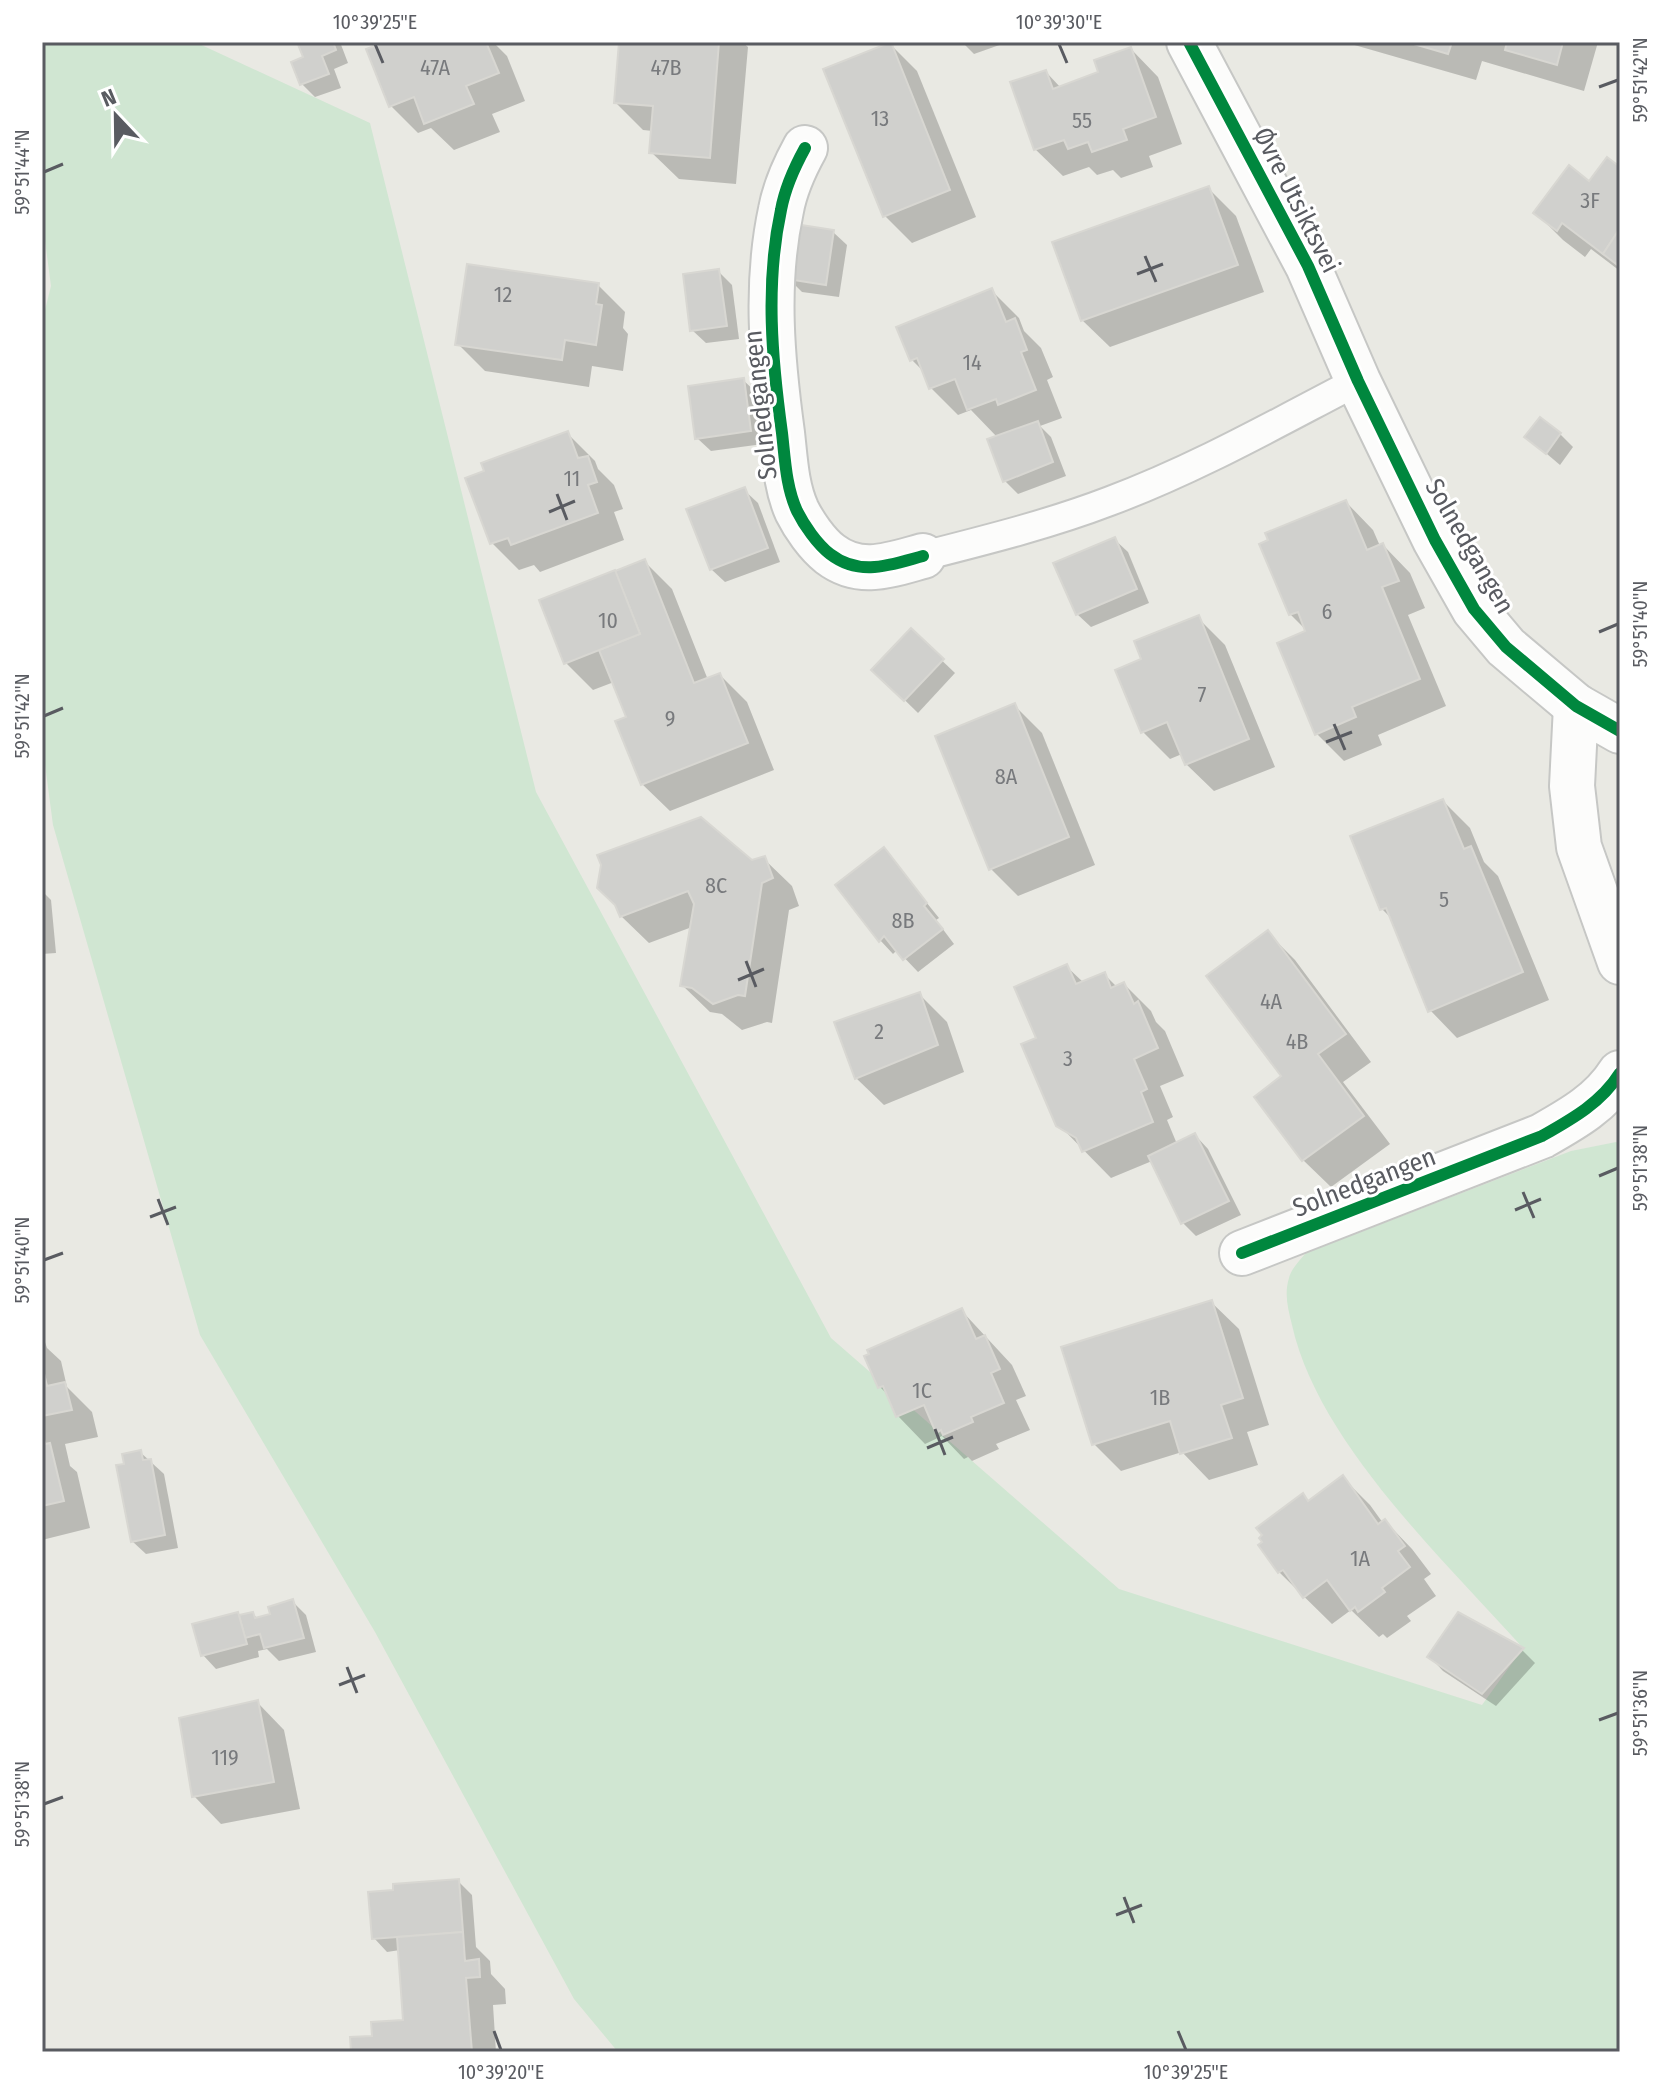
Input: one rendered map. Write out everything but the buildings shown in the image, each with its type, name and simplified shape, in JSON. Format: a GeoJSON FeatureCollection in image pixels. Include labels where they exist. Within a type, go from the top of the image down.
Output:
{"type":"FeatureCollection","features":[{"type":"Feature","properties":{"kind":"street","name":"Øvre Utsiktsvei"},"geometry":{"type":"LineString","coordinates":[[1189,42],[1308,266],[1358,381]]}},
{"type":"Feature","properties":{"kind":"street","name":"Solnedgangen"},"geometry":{"type":"LineString","coordinates":[[805,148],[791,174],[781,210],[770,294],[776,386],[787,475],[797,510],[813,536],[830,554],[848,563],[875,569],[923,556]]}},
{"type":"Feature","properties":{"kind":"street","name":"Solnedgangen"},"geometry":{"type":"LineString","coordinates":[[1358,381],[1435,540],[1474,609],[1506,647],[1576,706],[1620,731]]}},
{"type":"Feature","properties":{"kind":"street"},"geometry":{"type":"LineString","coordinates":[[1576,706],[1572,786],[1579,847],[1620,962]]}},
{"type":"Feature","properties":{"kind":"street","name":"Solnedgangen"},"geometry":{"type":"LineString","coordinates":[[1242,1253],[1542,1136],[1596,1102],[1620,1073]]}},
{"type":"Feature","properties":{"kind":"lane","name":"Solnedgangen"},"geometry":{"type":"LineString","coordinates":[[923,556],[1001,537],[1111,501],[1216,454],[1358,381]]}},
{"type":"Feature","properties":{"kind":"green space"},"geometry":{"type":"Polygon","coordinates":[[[42,42],[195,42],[370,123],[536,792],[831,1338],[1119,1589],[1482,1705],[1523,1648],[1388,1497],[1328,1412],[1306,1369],[1292,1325],[1288,1284],[1292,1271],[1306,1253],[1571,1151],[1616,1142],[1620,1144],[1620,2052],[618,2052],[574,1999],[375,1632],[200,1335],[53,825],[42,742],[42,322],[51,286],[42,218],[42,42]]]}},
{"type":"Feature","properties":{"kind":"cycle path"},"geometry":{"type":"LineString","coordinates":[[1189,42],[1308,266],[1358,381],[1435,540],[1474,609],[1506,647],[1576,706],[1620,731]]}},
{"type":"Feature","properties":{"kind":"cycle path"},"geometry":{"type":"LineString","coordinates":[[805,148],[790,178],[783,202],[773,266],[775,378],[790,492],[811,534],[825,550],[841,561],[875,567],[923,556]]}},
{"type":"Feature","properties":{"kind":"cycle path"},"geometry":{"type":"LineString","coordinates":[[1242,1253],[1542,1136],[1595,1102],[1620,1073]]}}]}
